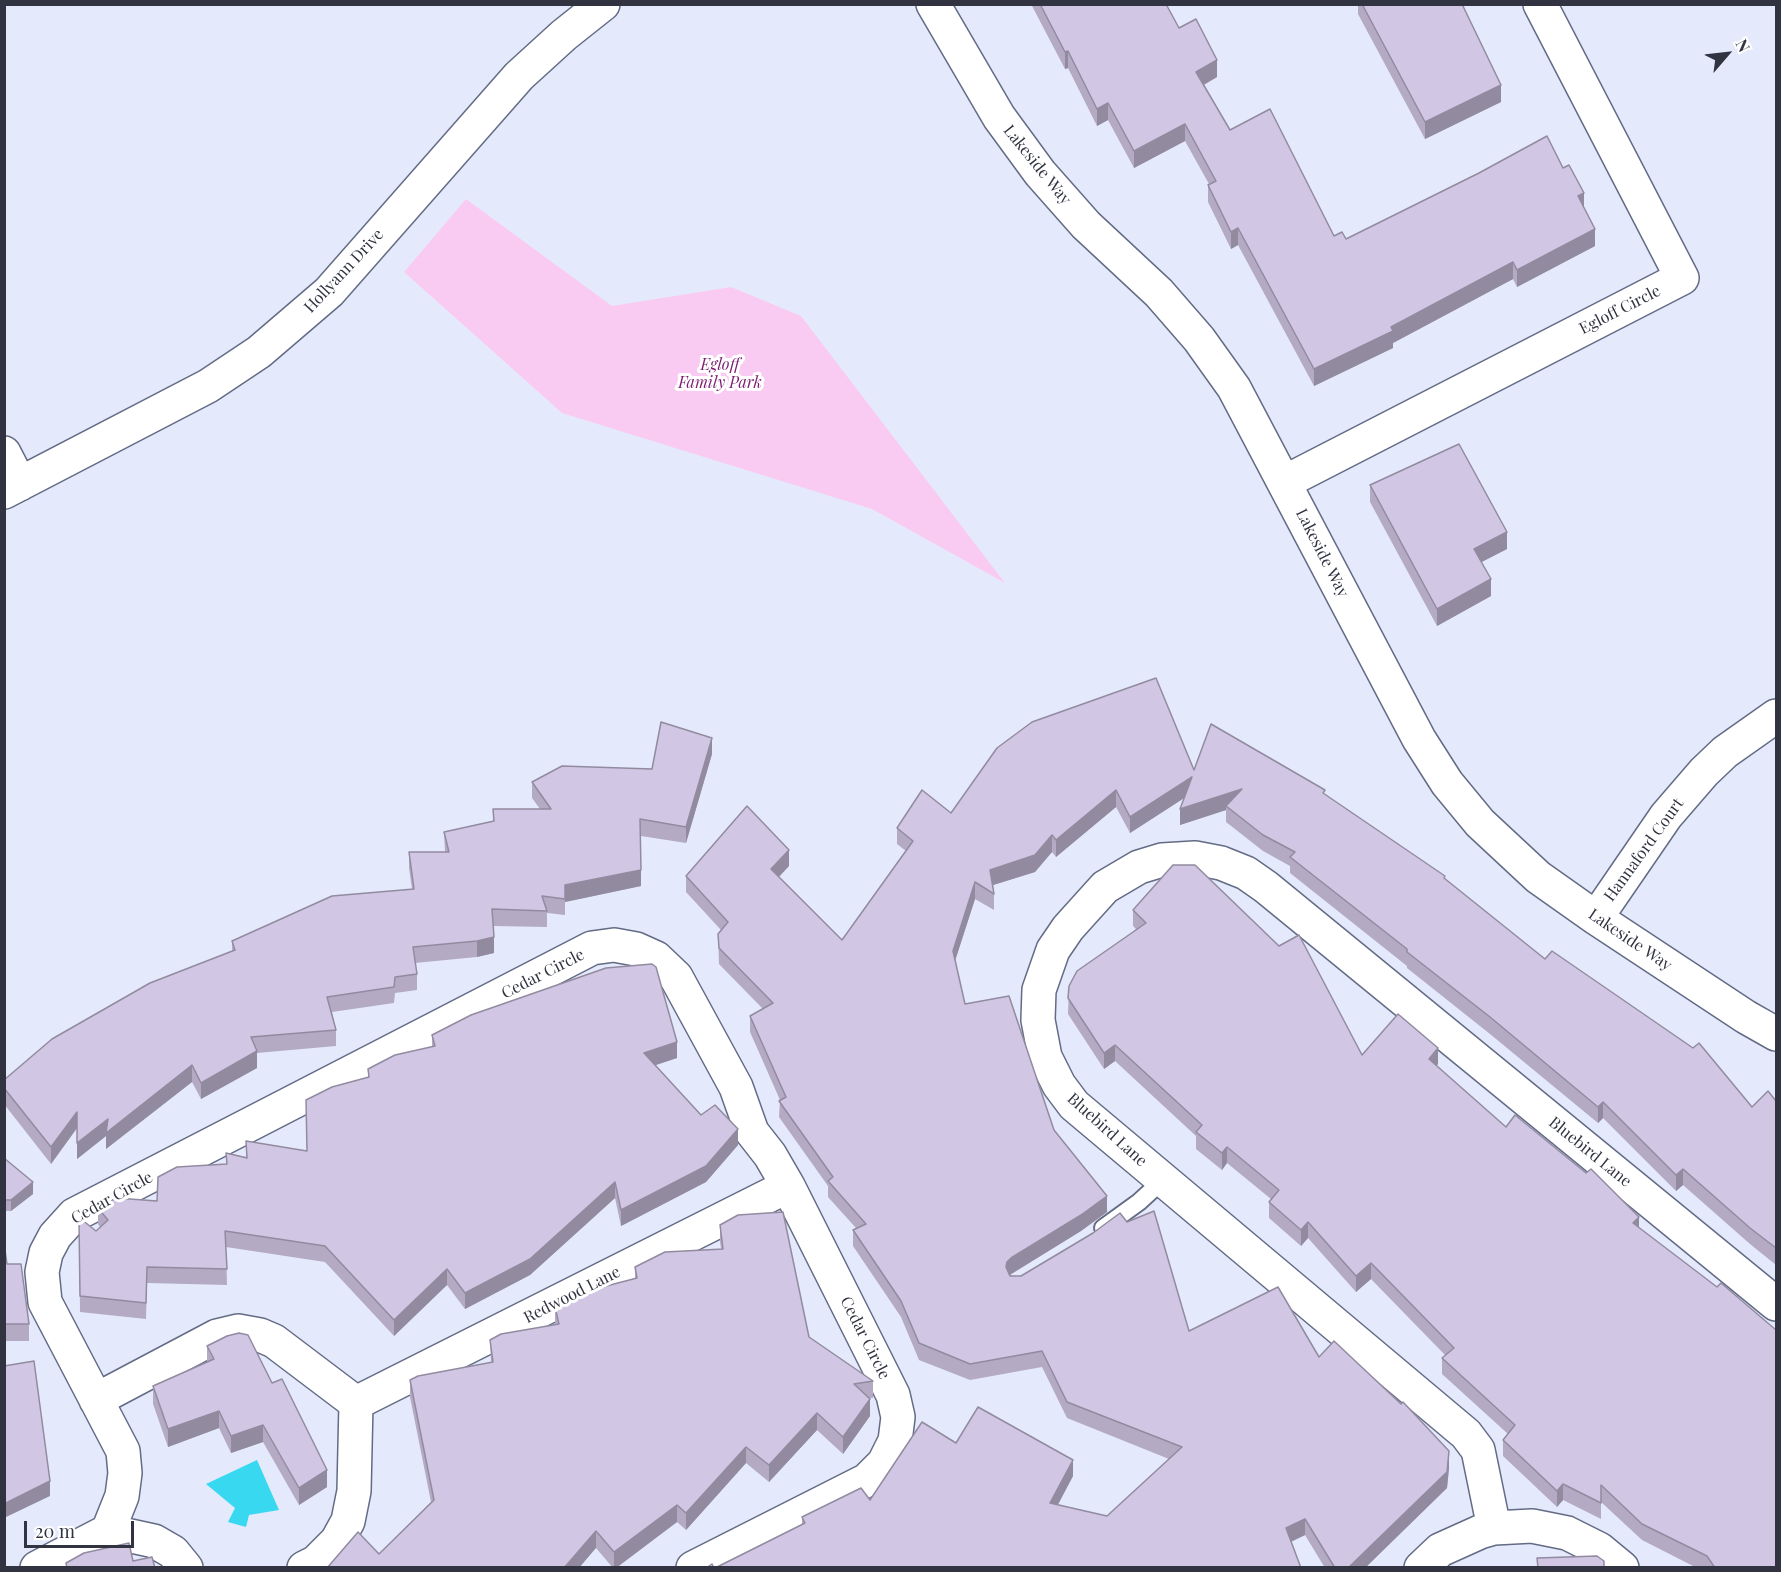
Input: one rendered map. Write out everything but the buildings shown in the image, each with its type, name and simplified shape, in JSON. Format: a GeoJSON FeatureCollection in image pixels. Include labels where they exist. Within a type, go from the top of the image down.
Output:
{"type":"FeatureCollection","features":[{"type":"Feature","properties":{"kind":"street","name":"Hollyann Drive"},"geometry":{"type":"LineString","coordinates":[[13,488],[208,386],[259,352],[329,292],[519,76],[564,35],[603,4]]}},
{"type":"Feature","properties":{"kind":"street","name":"Lakeside Way"},"geometry":{"type":"LineString","coordinates":[[933,4],[999,117],[1040,173],[1086,225],[1159,293],[1200,339],[1234,388],[1419,739],[1447,783],[1480,823],[1538,877],[1746,1017],[1776,1034]]}},
{"type":"Feature","properties":{"kind":"street","name":"Egloff Circle"},"geometry":{"type":"LineString","coordinates":[[1285,482],[1682,278],[1540,4]]}},
{"type":"Feature","properties":{"kind":"street"},"geometry":{"type":"LineString","coordinates":[[4,453],[13,488]]}},
{"type":"Feature","properties":{"kind":"street","name":"Hannaford Court"},"geometry":{"type":"LineString","coordinates":[[1596,918],[1666,816],[1704,772],[1725,752],[1776,716]]}},
{"type":"Feature","properties":{"kind":"street","name":"Bluebird Lane"},"geometry":{"type":"LineString","coordinates":[[1494,1528],[1478,1450],[1466,1434],[1074,1105],[1059,1085],[1045,1057],[1038,1020],[1040,990],[1053,950],[1068,928],[1105,887],[1139,867],[1162,860],[1195,858],[1221,863],[1246,873],[1776,1304]]}},
{"type":"Feature","properties":{"kind":"street","name":"Cedar Circle"},"geometry":{"type":"LineString","coordinates":[[108,1531],[122,1496],[125,1473],[123,1451],[45,1302],[42,1272],[46,1252],[55,1236],[74,1215],[592,948],[614,945],[636,949],[656,958],[676,977],[736,1087],[752,1132],[770,1155],[788,1186],[893,1395],[898,1417],[895,1442],[884,1463],[867,1480],[693,1568]]}},
{"type":"Feature","properties":{"kind":"street","name":"Redwood Lane"},"geometry":{"type":"LineString","coordinates":[[356,1403],[788,1186]]}},
{"type":"Feature","properties":{"kind":"street"},"geometry":{"type":"LineString","coordinates":[[96,1400],[217,1336],[238,1331],[260,1335],[274,1341],[356,1403],[354,1491],[348,1521],[337,1541],[316,1562],[304,1568]]}},
{"type":"Feature","properties":{"kind":"street"},"geometry":{"type":"LineString","coordinates":[[1420,1568],[1440,1550],[1479,1532],[1494,1528],[1533,1526],[1567,1533],[1599,1548],[1622,1568]]}},
{"type":"Feature","properties":{"kind":"street"},"geometry":{"type":"LineString","coordinates":[[37,1568],[108,1531],[154,1541],[173,1552],[186,1568]]}},
{"type":"Feature","properties":{"kind":"lane"},"geometry":{"type":"LineString","coordinates":[[1087,1240],[1139,1202],[1163,1180]]}},
{"type":"Feature","properties":{"kind":"green space","name":"Egloff Family Park"},"geometry":{"type":"Polygon","coordinates":[[[466,199],[612,306],[731,287],[801,316],[1005,583],[872,509],[562,413],[404,272],[466,199]]]}},
{"type":"Feature","properties":{"kind":"water"},"geometry":{"type":"Polygon","coordinates":[[[257,1460],[279,1510],[249,1515],[246,1527],[228,1522],[235,1508],[206,1484],[257,1460]]]}}]}
